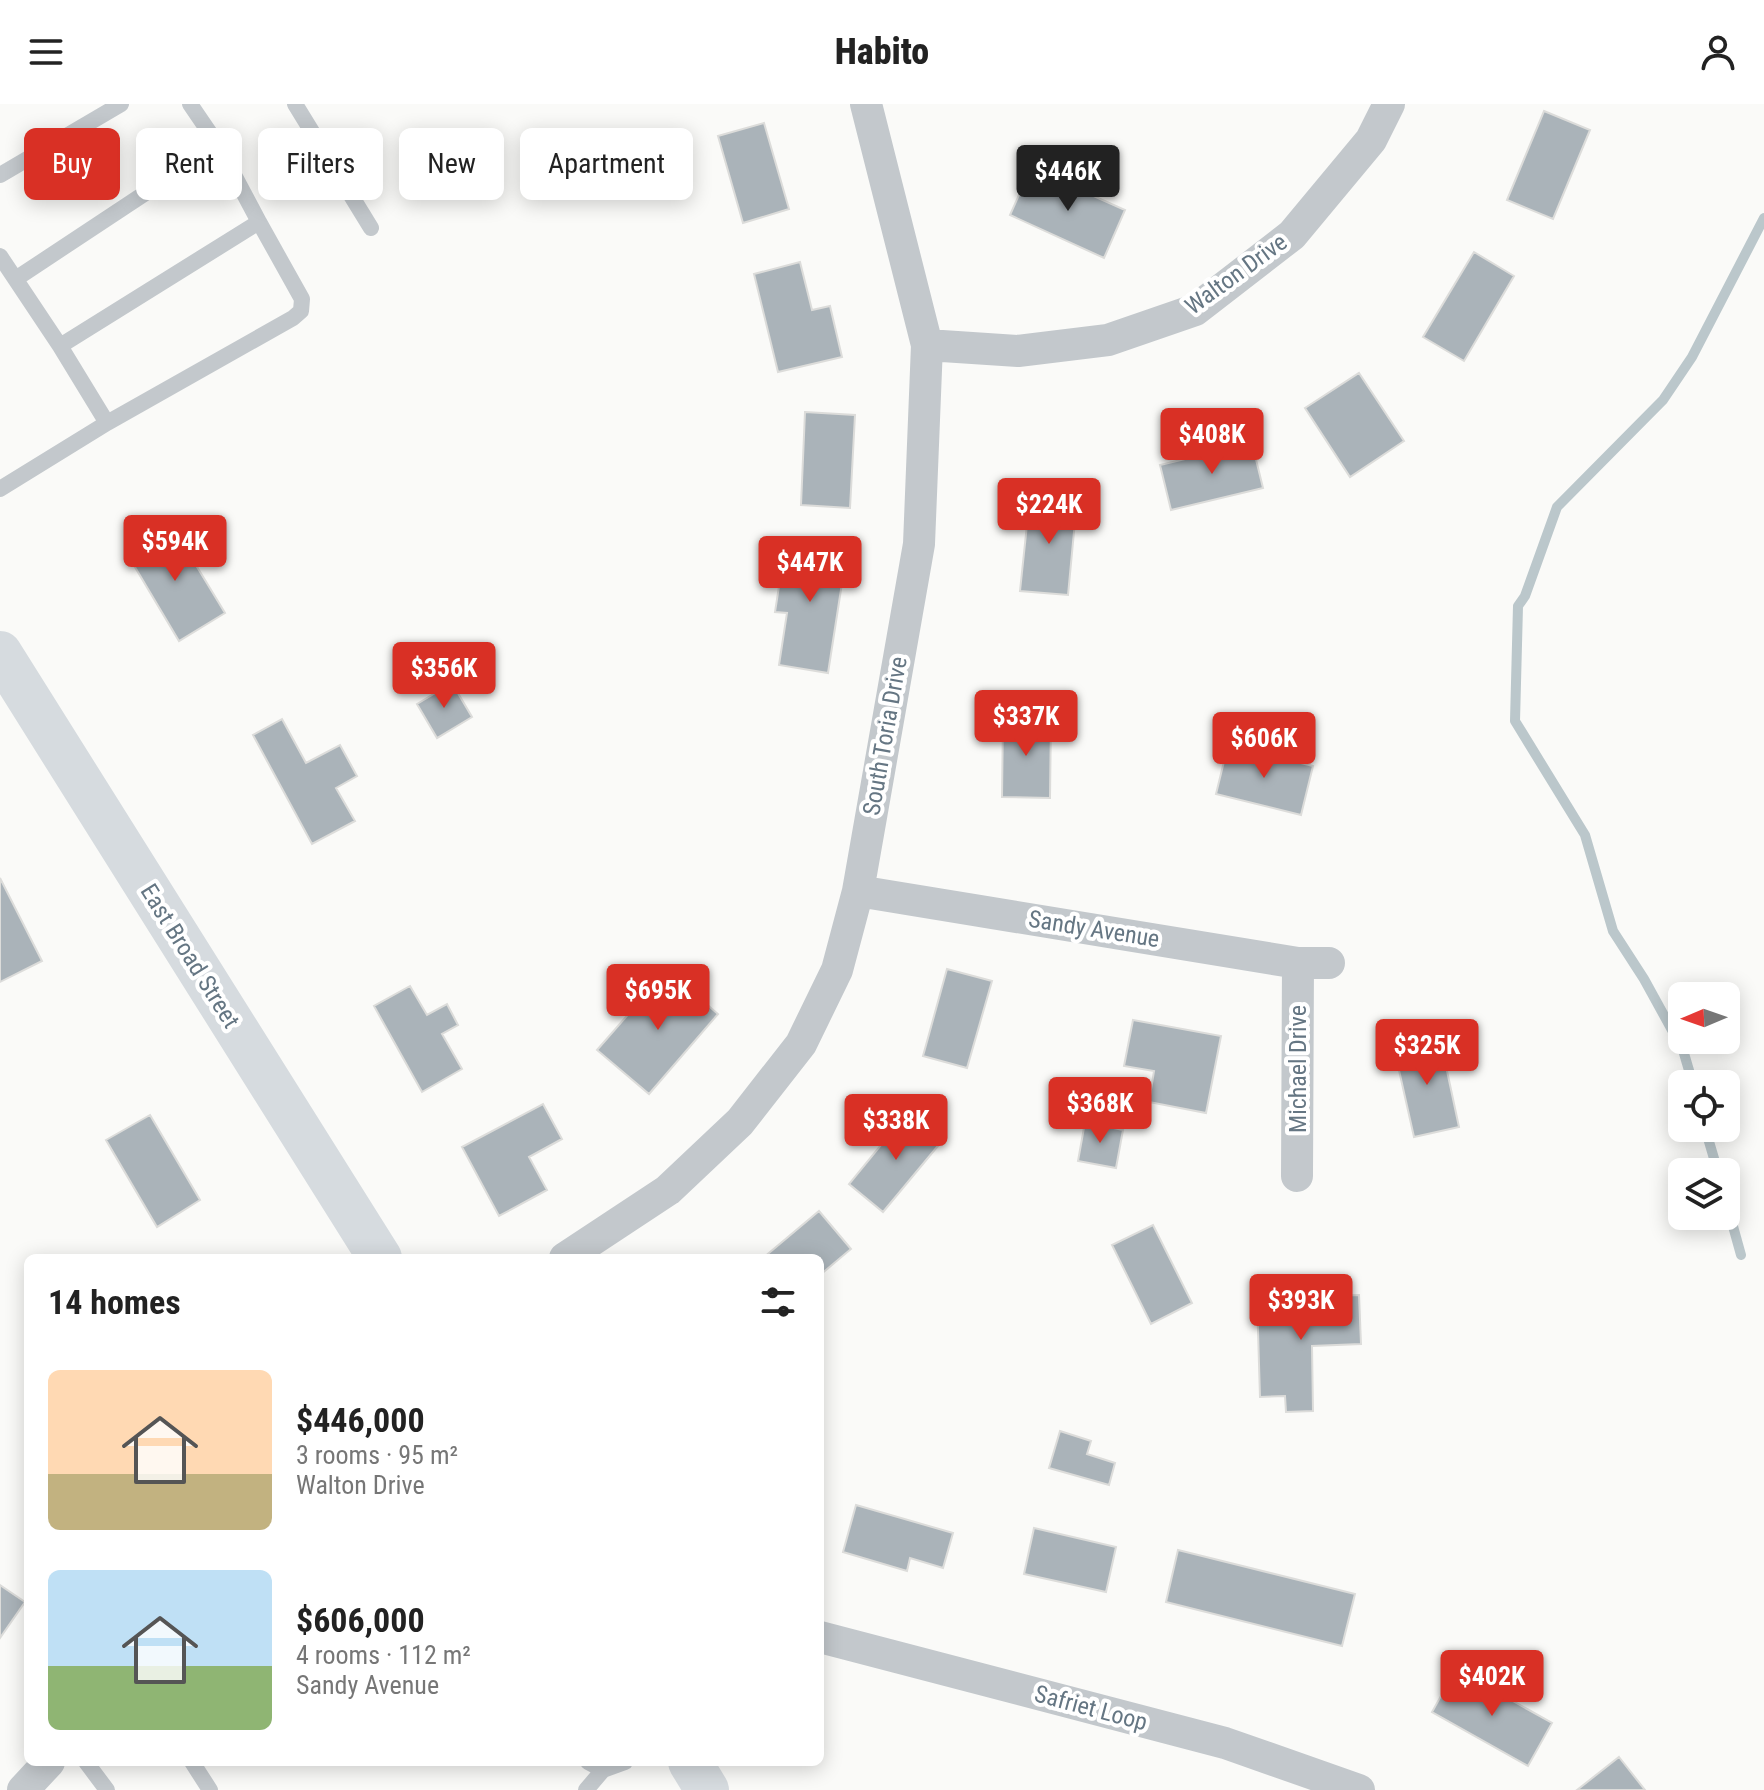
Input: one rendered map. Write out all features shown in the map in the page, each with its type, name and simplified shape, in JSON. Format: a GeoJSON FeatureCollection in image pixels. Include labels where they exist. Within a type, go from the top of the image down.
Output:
{"type":"FeatureCollection","features":[{"type":"Feature","properties":{"kind":"main road","name":"East Broad Street"},"geometry":{"type":"LineString","coordinates":[[0,653],[377,1254]]}},
{"type":"Feature","properties":{"kind":"main road"},"geometry":{"type":"LineString","coordinates":[[692,1766],[707,1790]]}},
{"type":"Feature","properties":{"kind":"street","name":"South Toria Drive"},"geometry":{"type":"LineString","coordinates":[[571,1254],[668,1190],[740,1122],[801,1044],[837,970],[858,891],[919,544],[927,345],[866,104]]}},
{"type":"Feature","properties":{"kind":"street","name":"Walton Drive"},"geometry":{"type":"LineString","coordinates":[[927,345],[1018,351],[1063,346],[1108,340],[1195,310],[1292,235],[1371,140],[1389,104]]}},
{"type":"Feature","properties":{"kind":"street","name":"Sandy Avenue"},"geometry":{"type":"LineString","coordinates":[[858,891],[1314,963]]}},
{"type":"Feature","properties":{"kind":"street","name":"Michael Drive"},"geometry":{"type":"LineString","coordinates":[[1297,1176],[1314,963]]}},
{"type":"Feature","properties":{"kind":"street","name":"Safriet Loop"},"geometry":{"type":"LineString","coordinates":[[824,1638],[1225,1743],[1359,1790]]}},
{"type":"Feature","properties":{"kind":"street"},"geometry":{"type":"LineString","coordinates":[[23,1790],[45,1766]]}},
{"type":"Feature","properties":{"kind":"lane"},"geometry":{"type":"LineString","coordinates":[[0,175],[121,104]]}},
{"type":"Feature","properties":{"kind":"lane"},"geometry":{"type":"LineString","coordinates":[[190,104],[206,128]]}},
{"type":"Feature","properties":{"kind":"lane"},"geometry":{"type":"LineString","coordinates":[[295,104],[371,228]]}},
{"type":"Feature","properties":{"kind":"lane"},"geometry":{"type":"LineString","coordinates":[[0,489],[301,311],[302,299],[242,190]]}},
{"type":"Feature","properties":{"kind":"lane"},"geometry":{"type":"LineString","coordinates":[[17,278],[136,199]]}},
{"type":"Feature","properties":{"kind":"lane"},"geometry":{"type":"LineString","coordinates":[[60,346],[259,222]]}},
{"type":"Feature","properties":{"kind":"lane"},"geometry":{"type":"LineString","coordinates":[[0,256],[17,278],[107,423]]}},
{"type":"Feature","properties":{"kind":"lane"},"geometry":{"type":"LineString","coordinates":[[89,1766],[107,1790]]}},
{"type":"Feature","properties":{"kind":"lane"},"geometry":{"type":"LineString","coordinates":[[195,1766],[210,1790]]}},
{"type":"Feature","properties":{"kind":"lane"},"geometry":{"type":"LineString","coordinates":[[596,1766],[603,1770]]}},
{"type":"Feature","properties":{"kind":"lane"},"geometry":{"type":"LineString","coordinates":[[586,1790],[603,1770],[614,1766]]}},
{"type":"Feature","properties":{"kind":"building"},"geometry":{"type":"Polygon","coordinates":[[[1544,111],[1590,130],[1553,219],[1507,200],[1544,111]]]}},
{"type":"Feature","properties":{"kind":"building"},"geometry":{"type":"Polygon","coordinates":[[[764,123],[789,209],[743,223],[718,136],[764,123]]]}},
{"type":"Feature","properties":{"kind":"building"},"geometry":{"type":"Polygon","coordinates":[[[1031,168],[1125,210],[1104,258],[1010,215],[1031,168]]]}},
{"type":"Feature","properties":{"kind":"building"},"geometry":{"type":"Polygon","coordinates":[[[1474,252],[1514,276],[1464,361],[1423,337],[1474,252]]]}},
{"type":"Feature","properties":{"kind":"building"},"geometry":{"type":"Polygon","coordinates":[[[800,262],[812,310],[830,306],[842,357],[778,372],[754,274],[800,262]]]}},
{"type":"Feature","properties":{"kind":"building"},"geometry":{"type":"Polygon","coordinates":[[[1359,373],[1404,441],[1350,477],[1305,408],[1359,373]]]}},
{"type":"Feature","properties":{"kind":"building"},"geometry":{"type":"Polygon","coordinates":[[[805,412],[855,415],[850,508],[801,505],[805,412]]]}},
{"type":"Feature","properties":{"kind":"building"},"geometry":{"type":"Polygon","coordinates":[[[1252,443],[1263,488],[1171,510],[1160,465],[1252,443]]]}},
{"type":"Feature","properties":{"kind":"building"},"geometry":{"type":"Polygon","coordinates":[[[1030,496],[1077,500],[1068,595],[1020,591],[1030,496]]]}},
{"type":"Feature","properties":{"kind":"building"},"geometry":{"type":"Polygon","coordinates":[[[171,524],[225,613],[179,641],[126,552],[171,524]]]}},
{"type":"Feature","properties":{"kind":"building"},"geometry":{"type":"Polygon","coordinates":[[[786,541],[847,551],[828,673],[779,665],[787,613],[775,612],[786,541]]]}},
{"type":"Feature","properties":{"kind":"building"},"geometry":{"type":"Polygon","coordinates":[[[452,683],[472,717],[437,738],[417,704],[452,683]]]}},
{"type":"Feature","properties":{"kind":"building"},"geometry":{"type":"Polygon","coordinates":[[[1003,717],[1051,718],[1050,798],[1002,797],[1003,717]]]}},
{"type":"Feature","properties":{"kind":"building"},"geometry":{"type":"Polygon","coordinates":[[[282,719],[306,763],[340,745],[357,776],[336,788],[355,821],[312,844],[253,735],[282,719]]]}},
{"type":"Feature","properties":{"kind":"building"},"geometry":{"type":"Polygon","coordinates":[[[1228,745],[1313,766],[1301,815],[1216,794],[1228,745]]]}},
{"type":"Feature","properties":{"kind":"building"},"geometry":{"type":"Polygon","coordinates":[[[0,878],[42,961],[0,982],[0,878]]]}},
{"type":"Feature","properties":{"kind":"building"},"geometry":{"type":"Polygon","coordinates":[[[947,969],[992,981],[967,1068],[923,1056],[947,969]]]}},
{"type":"Feature","properties":{"kind":"building"},"geometry":{"type":"Polygon","coordinates":[[[667,970],[718,1014],[649,1094],[597,1050],[667,970]]]}},
{"type":"Feature","properties":{"kind":"building"},"geometry":{"type":"Polygon","coordinates":[[[410,986],[427,1015],[447,1004],[458,1025],[442,1034],[462,1069],[422,1092],[374,1006],[410,986]]]}},
{"type":"Feature","properties":{"kind":"building"},"geometry":{"type":"Polygon","coordinates":[[[1133,1020],[1221,1036],[1206,1113],[1149,1102],[1154,1071],[1124,1066],[1133,1020]]]}},
{"type":"Feature","properties":{"kind":"building"},"geometry":{"type":"Polygon","coordinates":[[[1440,1038],[1459,1127],[1414,1137],[1394,1048],[1440,1038]]]}},
{"type":"Feature","properties":{"kind":"building"},"geometry":{"type":"Polygon","coordinates":[[[543,1104],[562,1139],[529,1157],[547,1190],[499,1216],[462,1147],[543,1104]]]}},
{"type":"Feature","properties":{"kind":"building"},"geometry":{"type":"Polygon","coordinates":[[[908,1112],[942,1141],[883,1212],[849,1184],[908,1112]]]}},
{"type":"Feature","properties":{"kind":"building"},"geometry":{"type":"Polygon","coordinates":[[[150,1115],[200,1200],[157,1227],[106,1140],[150,1115]]]}},
{"type":"Feature","properties":{"kind":"building"},"geometry":{"type":"Polygon","coordinates":[[[1085,1122],[1123,1130],[1116,1168],[1078,1161],[1085,1122]]]}},
{"type":"Feature","properties":{"kind":"building"},"geometry":{"type":"Polygon","coordinates":[[[819,1211],[851,1249],[824,1272],[824,1254],[768,1254],[819,1211]]]}},
{"type":"Feature","properties":{"kind":"building"},"geometry":{"type":"Polygon","coordinates":[[[1153,1225],[1192,1303],[1151,1324],[1112,1245],[1153,1225]]]}},
{"type":"Feature","properties":{"kind":"building"},"geometry":{"type":"Polygon","coordinates":[[[1359,1295],[1361,1344],[1312,1346],[1313,1411],[1286,1412],[1285,1396],[1260,1397],[1257,1298],[1359,1295]]]}},
{"type":"Feature","properties":{"kind":"building"},"geometry":{"type":"Polygon","coordinates":[[[1060,1431],[1091,1441],[1087,1454],[1115,1463],[1109,1485],[1049,1468],[1060,1431]]]}},
{"type":"Feature","properties":{"kind":"building"},"geometry":{"type":"Polygon","coordinates":[[[856,1505],[953,1533],[943,1568],[910,1558],[907,1571],[843,1552],[856,1505]]]}},
{"type":"Feature","properties":{"kind":"building"},"geometry":{"type":"Polygon","coordinates":[[[1034,1528],[1116,1547],[1106,1592],[1024,1574],[1034,1528]]]}},
{"type":"Feature","properties":{"kind":"building"},"geometry":{"type":"Polygon","coordinates":[[[1178,1550],[1355,1594],[1342,1646],[1166,1602],[1178,1550]]]}},
{"type":"Feature","properties":{"kind":"building"},"geometry":{"type":"Polygon","coordinates":[[[0,1585],[24,1603],[0,1638],[0,1585]]]}},
{"type":"Feature","properties":{"kind":"building"},"geometry":{"type":"Polygon","coordinates":[[[1456,1669],[1552,1723],[1528,1766],[1432,1712],[1456,1669]]]}},
{"type":"Feature","properties":{"kind":"building"},"geometry":{"type":"Polygon","coordinates":[[[1619,1757],[1645,1790],[1577,1790],[1619,1757]]]}},
{"type":"Feature","properties":{"kind":"waterway"},"geometry":{"type":"LineString","coordinates":[[1689,1070],[1683,1050],[1613,931],[1585,835],[1515,721],[1518,606],[1525,596],[1557,507],[1663,400],[1692,357],[1764,218]]}},
{"type":"Feature","properties":{"kind":"waterway"},"geometry":{"type":"LineString","coordinates":[[1709,1142],[1714,1158]]}},
{"type":"Feature","properties":{"kind":"waterway"},"geometry":{"type":"LineString","coordinates":[[1734,1230],[1741,1255]]}}]}
